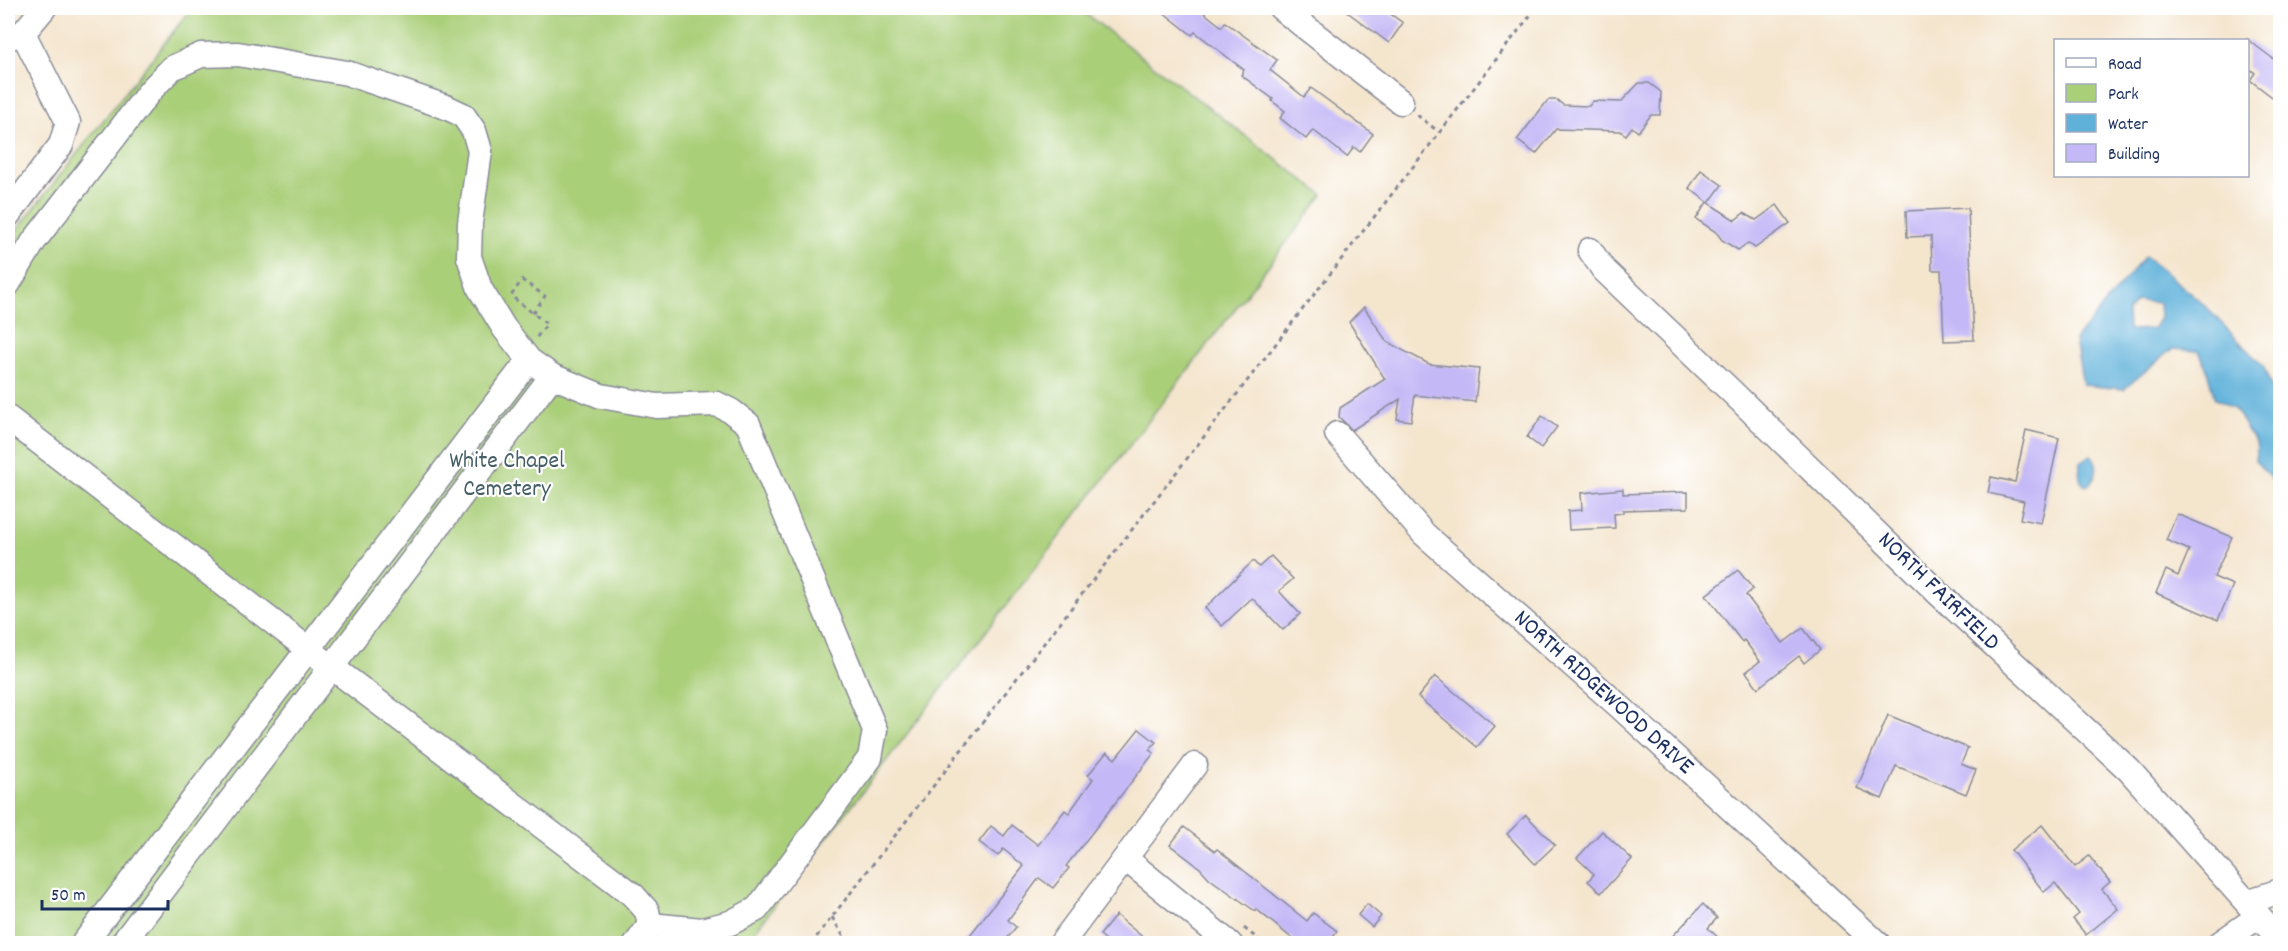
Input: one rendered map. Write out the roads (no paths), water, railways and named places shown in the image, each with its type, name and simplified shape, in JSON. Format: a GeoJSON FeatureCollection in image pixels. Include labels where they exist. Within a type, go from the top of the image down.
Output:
{"type":"FeatureCollection","features":[{"type":"Feature","properties":{"kind":"street"},"geometry":{"type":"LineString","coordinates":[[8,215],[61,145],[68,122],[15,35],[44,8]]}},
{"type":"Feature","properties":{"kind":"street"},"geometry":{"type":"LineString","coordinates":[[1290,10],[1401,102]]}},
{"type":"Feature","properties":{"kind":"street"},"geometry":{"type":"LineString","coordinates":[[8,284],[41,232],[150,91],[172,68],[201,55],[238,54],[347,73],[446,106],[463,116],[474,131],[480,151],[470,223],[470,257],[480,289],[504,328],[527,357],[552,376],[601,396],[657,406],[717,404],[748,424],[875,730],[870,758],[757,909],[730,923],[702,930],[643,934],[647,911],[633,895],[308,650],[8,418]]}},
{"type":"Feature","properties":{"kind":"street","name":"NORTH FAIRFIELD"},"geometry":{"type":"LineString","coordinates":[[1590,249],[1603,270],[1938,593],[2129,770],[2280,940]]}},
{"type":"Feature","properties":{"kind":"street"},"geometry":{"type":"LineString","coordinates":[[83,944],[308,650],[527,357]]}},
{"type":"Feature","properties":{"kind":"street"},"geometry":{"type":"LineString","coordinates":[[122,944],[552,376]]}},
{"type":"Feature","properties":{"kind":"street","name":"NORTH RIDGEWOOD DRIVE"},"geometry":{"type":"LineString","coordinates":[[1337,435],[1424,534],[1619,706],[1878,944]]}},
{"type":"Feature","properties":{"kind":"street"},"geometry":{"type":"LineString","coordinates":[[1061,944],[1195,765]]}},
{"type":"Feature","properties":{"kind":"street"},"geometry":{"type":"LineString","coordinates":[[1126,859],[1230,944]]}},
{"type":"Feature","properties":{"kind":"street"},"geometry":{"type":"LineString","coordinates":[[2219,944],[2253,909],[2280,891]]}},
{"type":"Feature","properties":{"kind":"water"},"geometry":{"type":"Polygon","coordinates":[[[2145,256],[2198,299],[2263,366],[2280,407],[2280,481],[2270,478],[2255,460],[2257,446],[2234,408],[2215,399],[2199,351],[2172,349],[2124,389],[2083,385],[2075,340],[2145,256]],[[2137,301],[2127,312],[2128,330],[2153,329],[2160,318],[2159,303],[2137,301]]]}},
{"type":"Feature","properties":{"kind":"water"},"geometry":{"type":"Polygon","coordinates":[[[2091,455],[2097,467],[2093,479],[2086,486],[2080,479],[2080,465],[2091,455]]]}},
{"type":"Feature","properties":{"kind":"park label","name":"White Chapel Cemetery"},"geometry":{"type":"Point","coordinates":[507,476]}}]}
